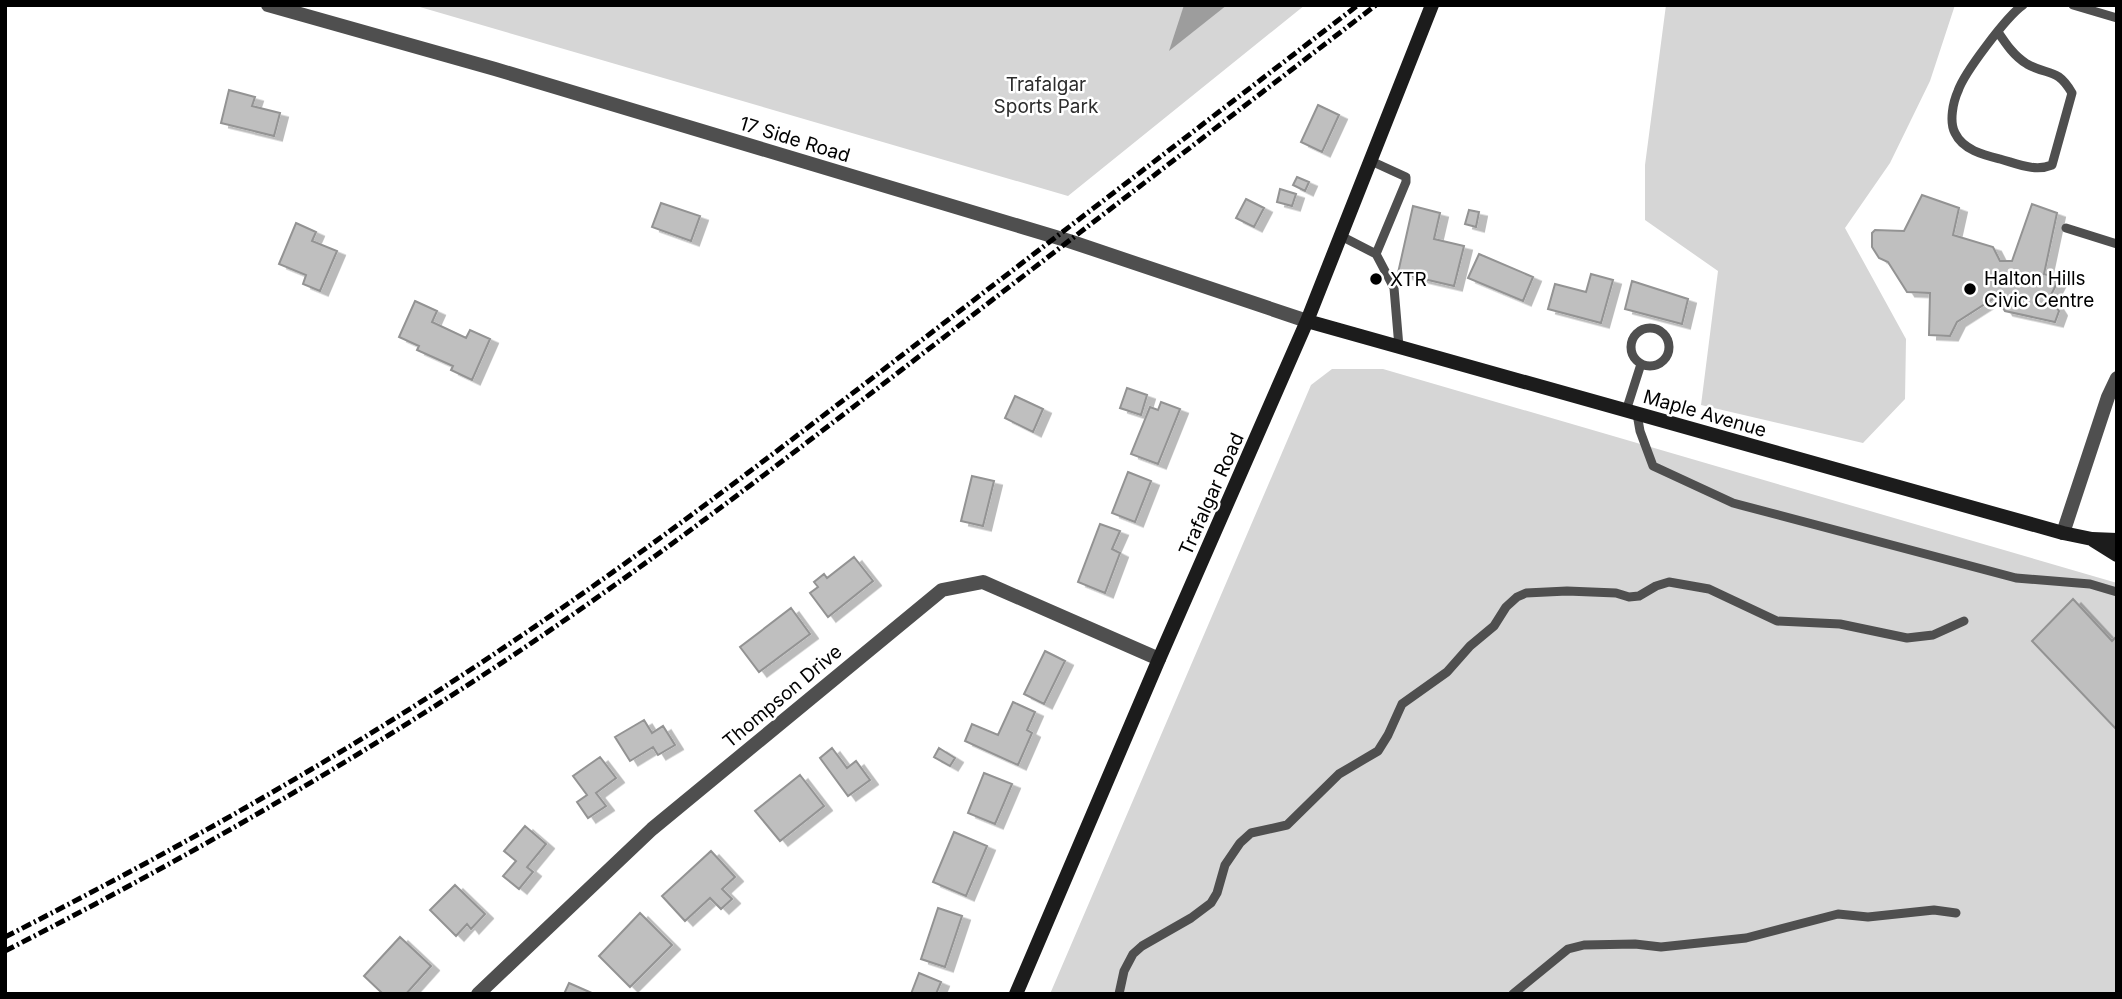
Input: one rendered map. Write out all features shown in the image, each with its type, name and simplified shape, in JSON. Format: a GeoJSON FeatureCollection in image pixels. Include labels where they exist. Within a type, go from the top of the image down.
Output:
{"type":"FeatureCollection","features":[{"type":"Feature","properties":{"kind":"main road","name":"Trafalgar Road"},"geometry":{"type":"LineString","coordinates":[[1016,994],[1307,321],[1432,5]]}},
{"type":"Feature","properties":{"kind":"main road","name":"Maple Avenue"},"geometry":{"type":"LineString","coordinates":[[1307,321],[2063,533],[2092,539],[2117,540]]}},
{"type":"Feature","properties":{"kind":"main road","name":"Maple Avenue"},"geometry":{"type":"LineString","coordinates":[[2092,539],[2117,555]]}},
{"type":"Feature","properties":{"kind":"street","name":"17 Side Road"},"geometry":{"type":"LineString","coordinates":[[268,5],[495,69],[1069,241],[1307,321]]}},
{"type":"Feature","properties":{"kind":"street"},"geometry":{"type":"LineString","coordinates":[[2063,533],[2108,397],[2117,378]]}},
{"type":"Feature","properties":{"kind":"street","name":"Thompson Drive"},"geometry":{"type":"LineString","coordinates":[[478,994],[652,829],[942,590],[983,582],[1159,659]]}},
{"type":"Feature","properties":{"kind":"lane"},"geometry":{"type":"LineString","coordinates":[[1998,32],[2013,54],[2029,65],[2055,73],[2065,82],[2071,93],[2057,154],[2052,165],[2041,170],[1973,152],[1955,134],[1952,116],[1958,89],[1998,32],[2023,5]]}},
{"type":"Feature","properties":{"kind":"lane"},"geometry":{"type":"LineString","coordinates":[[2073,5],[2117,18]]}},
{"type":"Feature","properties":{"kind":"lane"},"geometry":{"type":"LineString","coordinates":[[1371,161],[1406,177],[1376,254]]}},
{"type":"Feature","properties":{"kind":"lane"},"geometry":{"type":"LineString","coordinates":[[2066,228],[2117,244]]}},
{"type":"Feature","properties":{"kind":"lane"},"geometry":{"type":"LineString","coordinates":[[1341,236],[1376,254],[1394,288],[1399,347]]}},
{"type":"Feature","properties":{"kind":"lane"},"geometry":{"type":"LineString","coordinates":[[1647,327],[1661,330],[1669,341],[1668,355],[1659,365],[1645,367],[1641,364],[1634,360],[1629,346],[1634,334],[1647,327]]}},
{"type":"Feature","properties":{"kind":"lane"},"geometry":{"type":"LineString","coordinates":[[1641,364],[1632,412],[1653,466],[1733,503],[2016,578],[2090,584],[2117,593]]}},
{"type":"Feature","properties":{"kind":"lane"},"geometry":{"type":"LineString","coordinates":[[1119,994],[1133,954],[1211,903],[1217,893],[1225,865],[1240,843],[1251,833],[1287,825],[1339,774],[1378,751],[1402,704],[1447,672],[1470,646],[1494,626],[1506,607],[1526,593],[1567,591],[1639,596],[1669,582],[1709,589],[1777,621],[1840,624],[1907,638],[1933,635],[1964,621]]}},
{"type":"Feature","properties":{"kind":"lane"},"geometry":{"type":"LineString","coordinates":[[1513,994],[1568,949],[1584,945],[1635,944],[1661,947],[1746,938],[1838,914],[1868,917],[1934,910],[1956,913]]}},
{"type":"Feature","properties":{"kind":"green space","name":"Trafalgar Sports Park"},"geometry":{"type":"Polygon","coordinates":[[[413,5],[1305,5],[1068,196],[413,5]]]}},
{"type":"Feature","properties":{"kind":"green space"},"geometry":{"type":"Polygon","coordinates":[[[1666,5],[1955,5],[1930,81],[1890,163],[1845,228],[1906,339],[1905,399],[1863,443],[1701,405],[1718,271],[1645,220],[1645,165],[1666,5]]]}},
{"type":"Feature","properties":{"kind":"green space"},"geometry":{"type":"Polygon","coordinates":[[[1332,369],[1383,369],[2117,583],[2117,994],[1050,994],[1311,385],[1332,369]]]}},
{"type":"Feature","properties":{"kind":"shaded area"},"geometry":{"type":"Polygon","coordinates":[[[1184,5],[1227,5],[1169,51],[1184,5]]]}},
{"type":"Feature","properties":{"kind":"building"},"geometry":{"type":"Polygon","coordinates":[[[229,90],[255,97],[252,106],[280,113],[274,136],[221,123],[229,90]]]}},
{"type":"Feature","properties":{"kind":"building"},"geometry":{"type":"Polygon","coordinates":[[[1318,105],[1339,115],[1322,152],[1301,142],[1318,105]]]}},
{"type":"Feature","properties":{"kind":"building"},"geometry":{"type":"Polygon","coordinates":[[[1297,177],[1309,182],[1305,191],[1293,185],[1297,177]]]}},
{"type":"Feature","properties":{"kind":"building"},"geometry":{"type":"Polygon","coordinates":[[[1280,189],[1296,194],[1292,206],[1277,202],[1280,189]]]}},
{"type":"Feature","properties":{"kind":"building"},"geometry":{"type":"Polygon","coordinates":[[[1922,195],[1959,208],[1953,235],[1993,247],[2000,261],[2012,261],[2032,204],[2057,213],[2044,274],[2055,277],[2058,281],[2050,297],[2059,311],[2055,322],[2005,311],[1996,297],[1957,322],[1950,336],[1929,335],[1930,293],[1907,292],[1888,262],[1879,258],[1872,247],[1872,233],[1875,230],[1904,231],[1922,195]]]}},
{"type":"Feature","properties":{"kind":"building"},"geometry":{"type":"Polygon","coordinates":[[[1246,199],[1264,208],[1254,227],[1236,218],[1246,199]]]}},
{"type":"Feature","properties":{"kind":"building"},"geometry":{"type":"Polygon","coordinates":[[[661,203],[700,216],[691,241],[652,227],[661,203]]]}},
{"type":"Feature","properties":{"kind":"building"},"geometry":{"type":"Polygon","coordinates":[[[1413,206],[1440,213],[1434,239],[1464,246],[1454,286],[1398,273],[1413,206]]]}},
{"type":"Feature","properties":{"kind":"building"},"geometry":{"type":"Polygon","coordinates":[[[1469,210],[1479,212],[1476,227],[1465,224],[1469,210]]]}},
{"type":"Feature","properties":{"kind":"building"},"geometry":{"type":"Polygon","coordinates":[[[296,223],[316,232],[312,241],[337,251],[320,291],[303,284],[306,275],[279,264],[296,223]]]}},
{"type":"Feature","properties":{"kind":"building"},"geometry":{"type":"Polygon","coordinates":[[[1479,254],[1533,277],[1523,301],[1468,278],[1479,254]]]}},
{"type":"Feature","properties":{"kind":"building"},"geometry":{"type":"Polygon","coordinates":[[[1591,274],[1613,280],[1601,323],[1548,309],[1555,284],[1586,292],[1591,274]]]}},
{"type":"Feature","properties":{"kind":"building"},"geometry":{"type":"Polygon","coordinates":[[[1632,281],[1688,299],[1682,324],[1625,309],[1632,281]]]}},
{"type":"Feature","properties":{"kind":"building"},"geometry":{"type":"Polygon","coordinates":[[[415,301],[437,311],[432,322],[466,338],[470,330],[490,339],[472,380],[451,370],[453,366],[417,350],[419,346],[399,337],[415,301]]]}},
{"type":"Feature","properties":{"kind":"building"},"geometry":{"type":"Polygon","coordinates":[[[1127,388],[1147,395],[1141,415],[1120,408],[1127,388]]]}},
{"type":"Feature","properties":{"kind":"building"},"geometry":{"type":"Polygon","coordinates":[[[1015,396],[1043,409],[1033,432],[1005,418],[1015,396]]]}},
{"type":"Feature","properties":{"kind":"building"},"geometry":{"type":"Polygon","coordinates":[[[1161,402],[1180,409],[1158,464],[1131,454],[1150,407],[1158,410],[1161,402]]]}},
{"type":"Feature","properties":{"kind":"building"},"geometry":{"type":"Polygon","coordinates":[[[1128,472],[1151,481],[1135,522],[1112,513],[1128,472]]]}},
{"type":"Feature","properties":{"kind":"building"},"geometry":{"type":"Polygon","coordinates":[[[972,476],[994,481],[983,526],[961,521],[972,476]]]}},
{"type":"Feature","properties":{"kind":"building"},"geometry":{"type":"Polygon","coordinates":[[[1100,524],[1120,531],[1112,549],[1120,553],[1105,593],[1078,582],[1100,524]]]}},
{"type":"Feature","properties":{"kind":"building"},"geometry":{"type":"Polygon","coordinates":[[[854,557],[873,581],[828,617],[810,593],[818,587],[814,582],[824,574],[827,578],[854,557]]]}},
{"type":"Feature","properties":{"kind":"building"},"geometry":{"type":"Polygon","coordinates":[[[2073,599],[2112,641],[2117,636],[2117,730],[2032,641],[2073,599]]]}},
{"type":"Feature","properties":{"kind":"building"},"geometry":{"type":"Polygon","coordinates":[[[791,608],[810,634],[759,672],[740,647],[791,608]]]}},
{"type":"Feature","properties":{"kind":"building"},"geometry":{"type":"Polygon","coordinates":[[[1045,651],[1065,661],[1044,704],[1024,694],[1045,651]]]}},
{"type":"Feature","properties":{"kind":"building"},"geometry":{"type":"Polygon","coordinates":[[[1013,702],[1035,712],[1027,730],[1032,733],[1018,765],[965,741],[972,724],[998,735],[1013,702]]]}},
{"type":"Feature","properties":{"kind":"building"},"geometry":{"type":"Polygon","coordinates":[[[644,720],[652,733],[663,726],[675,745],[658,755],[653,747],[630,761],[615,737],[644,720]]]}},
{"type":"Feature","properties":{"kind":"building"},"geometry":{"type":"Polygon","coordinates":[[[832,748],[847,768],[856,761],[870,780],[848,796],[820,758],[832,748]]]}},
{"type":"Feature","properties":{"kind":"building"},"geometry":{"type":"Polygon","coordinates":[[[939,748],[955,758],[950,766],[934,757],[939,748]]]}},
{"type":"Feature","properties":{"kind":"building"},"geometry":{"type":"Polygon","coordinates":[[[600,757],[616,778],[596,793],[606,806],[588,818],[577,802],[587,795],[573,776],[600,757]]]}},
{"type":"Feature","properties":{"kind":"building"},"geometry":{"type":"Polygon","coordinates":[[[984,773],[1012,784],[995,824],[968,813],[984,773]]]}},
{"type":"Feature","properties":{"kind":"building"},"geometry":{"type":"Polygon","coordinates":[[[800,775],[824,806],[780,841],[755,811],[800,775]]]}},
{"type":"Feature","properties":{"kind":"building"},"geometry":{"type":"Polygon","coordinates":[[[525,826],[546,844],[527,867],[533,872],[519,889],[503,876],[516,861],[504,851],[525,826]]]}},
{"type":"Feature","properties":{"kind":"building"},"geometry":{"type":"Polygon","coordinates":[[[954,832],[987,846],[966,896],[933,882],[954,832]]]}},
{"type":"Feature","properties":{"kind":"building"},"geometry":{"type":"Polygon","coordinates":[[[711,851],[735,877],[722,889],[732,899],[721,909],[710,898],[685,921],[662,896],[711,851]]]}},
{"type":"Feature","properties":{"kind":"building"},"geometry":{"type":"Polygon","coordinates":[[[455,885],[485,914],[471,929],[467,924],[456,936],[430,910],[455,885]]]}},
{"type":"Feature","properties":{"kind":"building"},"geometry":{"type":"Polygon","coordinates":[[[938,908],[962,916],[945,967],[921,959],[938,908]]]}},
{"type":"Feature","properties":{"kind":"building"},"geometry":{"type":"Polygon","coordinates":[[[640,913],[672,945],[630,987],[599,956],[640,913]]]}},
{"type":"Feature","properties":{"kind":"building"},"geometry":{"type":"Polygon","coordinates":[[[400,937],[431,966],[406,994],[383,994],[364,976],[400,937]]]}},
{"type":"Feature","properties":{"kind":"building"},"geometry":{"type":"Polygon","coordinates":[[[919,973],[941,982],[936,994],[911,994],[919,973]]]}},
{"type":"Feature","properties":{"kind":"building"},"geometry":{"type":"Polygon","coordinates":[[[569,983],[594,994],[564,994],[569,983]]]}},
{"type":"Feature","properties":{"kind":"railway"},"geometry":{"type":"LineString","coordinates":[[5,937],[200,834],[327,760],[451,683],[564,606],[768,458],[1358,5]]}},
{"type":"Feature","properties":{"kind":"railway"},"geometry":{"type":"LineString","coordinates":[[5,951],[135,883],[263,811],[451,696],[562,622],[759,479],[1376,5]]}},
{"type":"Feature","properties":{"kind":"place","name":"XTR"},"geometry":{"type":"Point","coordinates":[1376,279]}},
{"type":"Feature","properties":{"kind":"place","name":"Halton Hills Civic Centre"},"geometry":{"type":"Point","coordinates":[1970,289]}}]}
